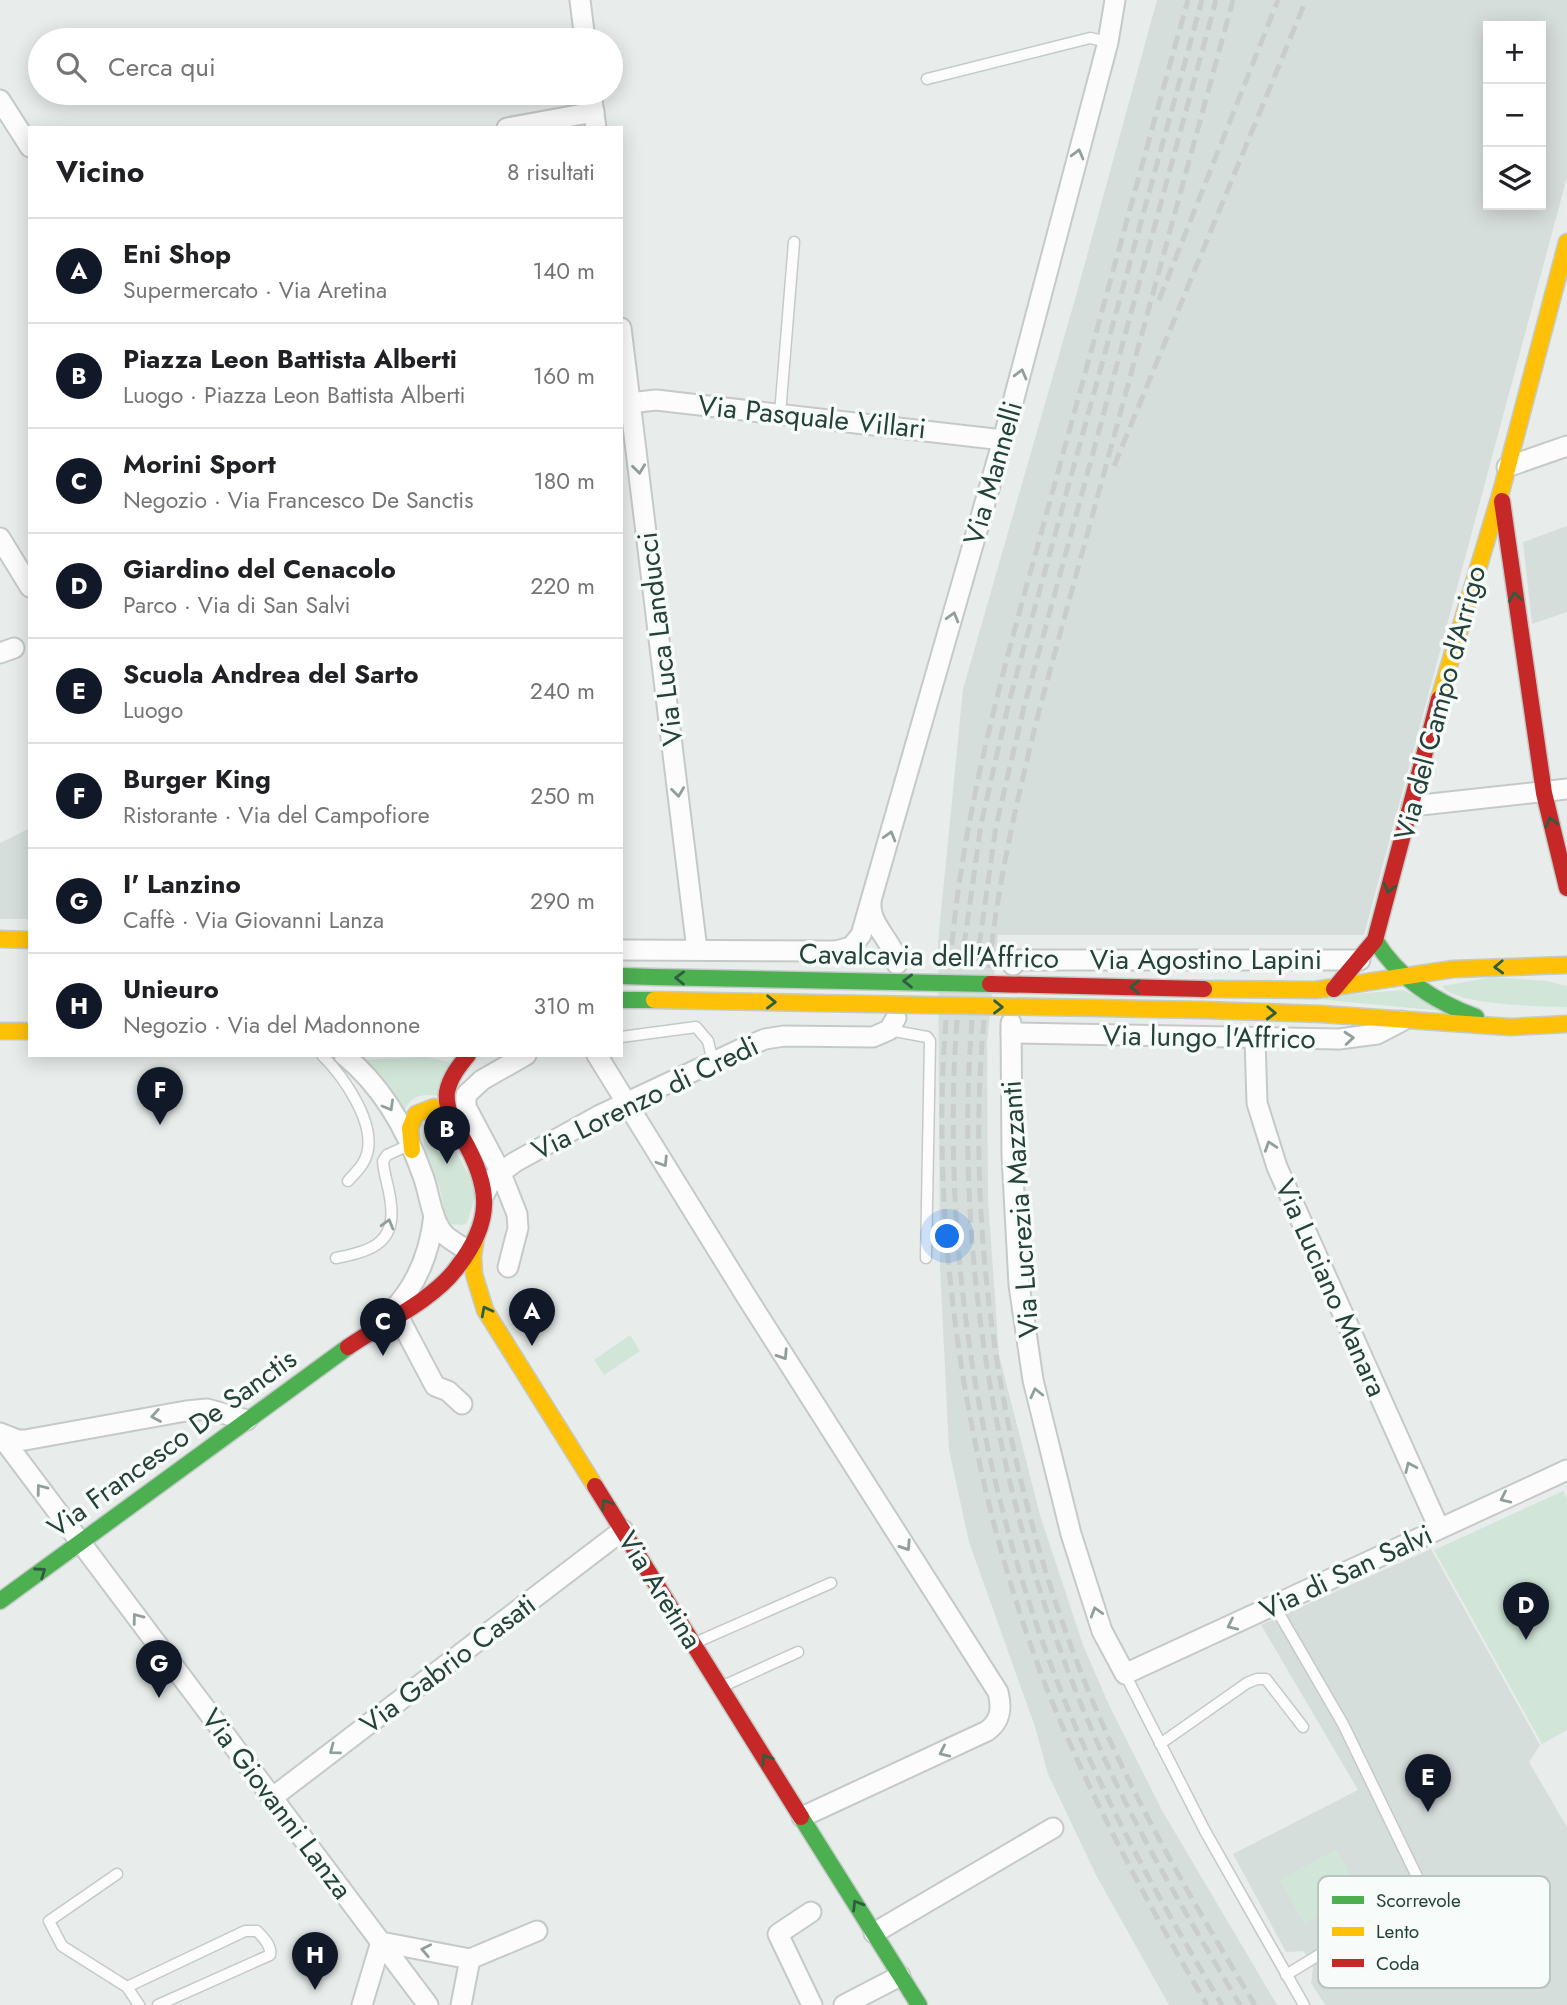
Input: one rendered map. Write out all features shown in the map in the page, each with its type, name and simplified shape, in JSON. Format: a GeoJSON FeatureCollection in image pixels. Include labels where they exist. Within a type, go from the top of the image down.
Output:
{"type":"FeatureCollection","features":[{"type":"Feature","properties":{"kind":"street"},"geometry":{"type":"LineString","coordinates":[[580,0],[584,28]]}},
{"type":"Feature","properties":{"kind":"street","name":"Via Mannelli"},"geometry":{"type":"LineString","coordinates":[[872,901],[1003,440],[1108,42],[1115,0]]}},
{"type":"Feature","properties":{"kind":"street"},"geometry":{"type":"LineString","coordinates":[[0,100],[28,144]]}},
{"type":"Feature","properties":{"kind":"street"},"geometry":{"type":"LineString","coordinates":[[518,126],[594,111]]}},
{"type":"Feature","properties":{"kind":"street","name":"Via del Campo d'Arrigo"},"geometry":{"type":"LineString","coordinates":[[1334,989],[1375,940],[1567,242]]}},
{"type":"Feature","properties":{"kind":"street","name":"Via Luca Landucci"},"geometry":{"type":"LineString","coordinates":[[623,358],[626,403],[697,950]]}},
{"type":"Feature","properties":{"kind":"street","name":"Via Pasquale Villari"},"geometry":{"type":"LineString","coordinates":[[626,403],[656,400],[1003,440]]}},
{"type":"Feature","properties":{"kind":"street"},"geometry":{"type":"LineString","coordinates":[[1507,467],[1567,446]]}},
{"type":"Feature","properties":{"kind":"street"},"geometry":{"type":"LineString","coordinates":[[1500,492],[1544,793],[1567,888]]}},
{"type":"Feature","properties":{"kind":"street"},"geometry":{"type":"LineString","coordinates":[[0,538],[21,556],[28,580]]}},
{"type":"Feature","properties":{"kind":"street"},"geometry":{"type":"LineString","coordinates":[[1412,806],[1567,789]]}},
{"type":"Feature","properties":{"kind":"street"},"geometry":{"type":"LineString","coordinates":[[623,950],[847,949],[861,935],[872,901]]}},
{"type":"Feature","properties":{"kind":"street"},"geometry":{"type":"LineString","coordinates":[[872,901],[871,914],[895,953],[897,964]]}},
{"type":"Feature","properties":{"kind":"street"},"geometry":{"type":"LineString","coordinates":[[0,939],[28,940]]}},
{"type":"Feature","properties":{"kind":"street"},"geometry":{"type":"LineString","coordinates":[[1375,940],[1387,960],[1405,978]]}},
{"type":"Feature","properties":{"kind":"street","name":"Via Agostino Lapini"},"geometry":{"type":"LineString","coordinates":[[1013,965],[1017,960],[1360,960]]}},
{"type":"Feature","properties":{"kind":"street","name":"Cavalcavia dell'Affrico"},"geometry":{"type":"LineString","coordinates":[[623,976],[1203,989],[1334,989],[1453,969],[1567,965]]}},
{"type":"Feature","properties":{"kind":"street","name":"Via lungo l'Affrico"},"geometry":{"type":"LineString","coordinates":[[1405,978],[1451,1008],[1510,1027]]}},
{"type":"Feature","properties":{"kind":"street","name":"Cavalcavia dell'Affrico"},"geometry":{"type":"LineString","coordinates":[[623,1000],[1203,1010]]}},
{"type":"Feature","properties":{"kind":"street","name":"Via lungo l'Affrico"},"geometry":{"type":"LineString","coordinates":[[1203,1010],[1321,1014],[1510,1027],[1567,1024]]}},
{"type":"Feature","properties":{"kind":"street","name":"Via lungo l'Affrico"},"geometry":{"type":"LineString","coordinates":[[1011,1028],[1255,1039],[1359,1037],[1377,1034],[1404,1020]]}},
{"type":"Feature","properties":{"kind":"street","name":"Via Lorenzo di Credi"},"geometry":{"type":"LineString","coordinates":[[485,1193],[492,1179],[500,1171],[600,1115],[765,1039],[873,1037],[892,1024]]}},
{"type":"Feature","properties":{"kind":"street","name":"Via Lucrezia Mazzanti"},"geometry":{"type":"LineString","coordinates":[[1011,1028],[1012,1156],[1020,1285],[1033,1380],[1071,1534],[1102,1631],[1125,1674]]}},
{"type":"Feature","properties":{"kind":"street"},"geometry":{"type":"LineString","coordinates":[[0,1031],[28,1031]]}},
{"type":"Feature","properties":{"kind":"street","name":"Via Luciano Manara"},"geometry":{"type":"LineString","coordinates":[[1255,1039],[1257,1103],[1277,1167],[1439,1528]]}},
{"type":"Feature","properties":{"kind":"street"},"geometry":{"type":"LineString","coordinates":[[346,1057],[381,1091],[423,1175],[434,1214],[446,1236],[472,1244],[483,1220],[485,1193],[481,1171],[450,1115],[446,1101],[453,1074],[466,1057]]}},
{"type":"Feature","properties":{"kind":"street"},"geometry":{"type":"LineString","coordinates":[[508,1267],[517,1228],[517,1214],[500,1171],[468,1112],[466,1095],[482,1080],[522,1057]]}},
{"type":"Feature","properties":{"kind":"street"},"geometry":{"type":"LineString","coordinates":[[601,1058],[746,1296],[993,1680],[999,1696],[999,1716],[995,1724],[984,1733],[803,1817]]}},
{"type":"Feature","properties":{"kind":"street"},"geometry":{"type":"LineString","coordinates":[[410,1147],[410,1128],[416,1114],[434,1107],[450,1115]]}},
{"type":"Feature","properties":{"kind":"street"},"geometry":{"type":"LineString","coordinates":[[375,1328],[397,1306],[424,1263],[434,1214]]}},
{"type":"Feature","properties":{"kind":"street","name":"Via Francesco De Sanctis"},"geometry":{"type":"LineString","coordinates":[[0,1601],[375,1328],[437,1289],[456,1270],[472,1244]]}},
{"type":"Feature","properties":{"kind":"street","name":"Via Aretina"},"geometry":{"type":"LineString","coordinates":[[472,1244],[474,1275],[485,1310],[919,2005]]}},
{"type":"Feature","properties":{"kind":"street"},"geometry":{"type":"LineString","coordinates":[[397,1314],[435,1386],[448,1391],[462,1404]]}},
{"type":"Feature","properties":{"kind":"street"},"geometry":{"type":"LineString","coordinates":[[0,1434],[25,1440],[207,1409],[247,1420]]}},
{"type":"Feature","properties":{"kind":"street","name":"Via Giovanni Lanza"},"geometry":{"type":"LineString","coordinates":[[0,1434],[428,2005]]}},
{"type":"Feature","properties":{"kind":"street","name":"Via di San Salvi"},"geometry":{"type":"LineString","coordinates":[[1125,1674],[1567,1470]]}},
{"type":"Feature","properties":{"kind":"street","name":"Via Gabrio Casati"},"geometry":{"type":"LineString","coordinates":[[273,1797],[623,1530]]}},
{"type":"Feature","properties":{"kind":"street"},"geometry":{"type":"LineString","coordinates":[[874,1933],[1053,1828]]}},
{"type":"Feature","properties":{"kind":"street"},"geometry":{"type":"LineString","coordinates":[[811,1913],[778,1934],[812,2005]]}},
{"type":"Feature","properties":{"kind":"street"},"geometry":{"type":"LineString","coordinates":[[362,2005],[381,1942],[470,1959],[537,1931]]}},
{"type":"Feature","properties":{"kind":"street"},"geometry":{"type":"LineString","coordinates":[[461,2005],[470,1959]]}},
{"type":"Feature","properties":{"kind":"street"},"geometry":{"type":"LineString","coordinates":[[844,2005],[900,1976]]}},
{"type":"Feature","properties":{"kind":"lane"},"geometry":{"type":"LineString","coordinates":[[927,79],[1090,38],[1108,42]]}},
{"type":"Feature","properties":{"kind":"lane"},"geometry":{"type":"LineString","coordinates":[[780,414],[794,242]]}},
{"type":"Feature","properties":{"kind":"lane"},"geometry":{"type":"LineString","coordinates":[[892,1024],[928,1037],[930,1041],[926,1258]]}},
{"type":"Feature","properties":{"kind":"lane"},"geometry":{"type":"LineString","coordinates":[[623,1037],[696,1027],[708,1041],[713,1062]]}},
{"type":"Feature","properties":{"kind":"lane"},"geometry":{"type":"LineString","coordinates":[[324,1057],[337,1070],[351,1092],[368,1129],[369,1143],[365,1158],[348,1181]]}},
{"type":"Feature","properties":{"kind":"lane"},"geometry":{"type":"LineString","coordinates":[[336,1258],[365,1252],[376,1246],[384,1237],[391,1219],[391,1205],[383,1161],[396,1150],[410,1147]]}},
{"type":"Feature","properties":{"kind":"lane"},"geometry":{"type":"LineString","coordinates":[[693,1643],[831,1583]]}},
{"type":"Feature","properties":{"kind":"lane"},"geometry":{"type":"LineString","coordinates":[[1274,1605],[1343,1724],[1417,1876]]}},
{"type":"Feature","properties":{"kind":"lane"},"geometry":{"type":"LineString","coordinates":[[721,1687],[797,1652]]}},
{"type":"Feature","properties":{"kind":"lane"},"geometry":{"type":"LineString","coordinates":[[1125,1674],[1205,1831],[1304,2005]]}},
{"type":"Feature","properties":{"kind":"lane"},"geometry":{"type":"LineString","coordinates":[[1160,1744],[1257,1678],[1266,1679],[1273,1685],[1303,1727]]}},
{"type":"Feature","properties":{"kind":"lane"},"geometry":{"type":"LineString","coordinates":[[117,1874],[49,1921],[62,1946],[127,1987],[139,2005]]}},
{"type":"Feature","properties":{"kind":"lane"},"geometry":{"type":"LineString","coordinates":[[127,1987],[245,1931],[257,1931],[266,1941],[270,1955],[158,2005]]}},
{"type":"Feature","properties":{"kind":"lane"},"geometry":{"type":"LineString","coordinates":[[1286,1975],[1318,1956]]}},
{"type":"Feature","properties":{"kind":"shaded area"},"geometry":{"type":"Polygon","coordinates":[[[1157,0],[1567,0],[1567,177],[1364,935],[998,935],[987,1043],[988,1199],[999,1355],[1040,1515],[1083,1645],[1109,1705],[1163,1812],[1277,2005],[1169,2005],[1097,1877],[1048,1774],[1035,1727],[969,1542],[949,1450],[940,1267],[938,942],[963,689],[1077,292],[1157,0]]]}},
{"type":"Feature","properties":{"kind":"shaded area"},"geometry":{"type":"Polygon","coordinates":[[[1567,526],[1567,612],[1532,624],[1523,542],[1567,526]]]}},
{"type":"Feature","properties":{"kind":"shaded area"},"geometry":{"type":"Polygon","coordinates":[[[28,829],[28,919],[0,919],[0,843],[28,829]]]}},
{"type":"Feature","properties":{"kind":"shaded area"},"geometry":{"type":"Polygon","coordinates":[[[1431,1549],[1540,1745],[1529,1762],[1567,1827],[1567,2005],[1325,2005],[1311,1983],[1313,1968],[1310,1960],[1303,1951],[1286,1952],[1233,1854],[1358,1790],[1261,1625],[1431,1549]]]}},
{"type":"Feature","properties":{"kind":"green space"},"geometry":{"type":"Polygon","coordinates":[[[1493,977],[1547,981],[1567,986],[1567,1007],[1480,1001],[1450,992],[1442,986],[1493,977]]]}},
{"type":"Feature","properties":{"kind":"green space"},"geometry":{"type":"Polygon","coordinates":[[[1403,990],[1444,1011],[1305,998],[1403,990]]]}},
{"type":"Feature","properties":{"kind":"green space"},"geometry":{"type":"Polygon","coordinates":[[[426,1057],[450,1062],[438,1096],[417,1097],[404,1112],[361,1060],[426,1057]]]}},
{"type":"Feature","properties":{"kind":"green space"},"geometry":{"type":"Polygon","coordinates":[[[437,1117],[477,1190],[467,1223],[462,1225],[451,1224],[446,1219],[440,1189],[424,1148],[423,1125],[437,1117]]]}},
{"type":"Feature","properties":{"kind":"green space"},"geometry":{"type":"Polygon","coordinates":[[[630,1335],[640,1351],[604,1375],[594,1360],[630,1335]]]}},
{"type":"Feature","properties":{"kind":"green space"},"geometry":{"type":"Polygon","coordinates":[[[1563,1491],[1567,1498],[1567,1730],[1542,1744],[1434,1550],[1563,1491]]]}},
{"type":"Feature","properties":{"kind":"green space"},"geometry":{"type":"Polygon","coordinates":[[[1336,1849],[1351,1876],[1318,1876],[1318,1916],[1304,1924],[1280,1880],[1336,1849]]]}},
{"type":"Feature","properties":{"kind":"railway"},"geometry":{"type":"LineString","coordinates":[[950,966],[965,848],[989,732],[1018,616],[1188,0]]}},
{"type":"Feature","properties":{"kind":"railway"},"geometry":{"type":"LineString","coordinates":[[961,967],[981,824],[1009,702],[1202,0]]}},
{"type":"Feature","properties":{"kind":"railway"},"geometry":{"type":"LineString","coordinates":[[976,967],[996,826],[1024,707],[1216,0]]}},
{"type":"Feature","properties":{"kind":"railway"},"geometry":{"type":"LineString","coordinates":[[989,968],[1003,870],[1039,711],[1233,0]]}},
{"type":"Feature","properties":{"kind":"railway"},"geometry":{"type":"LineString","coordinates":[[1159,300],[1278,0]]}},
{"type":"Feature","properties":{"kind":"railway"},"geometry":{"type":"LineString","coordinates":[[1114,466],[1306,0]]}},
{"type":"Feature","properties":{"kind":"railway"},"geometry":{"type":"LineString","coordinates":[[946,1020],[942,1104],[943,1191],[950,1279],[978,1456],[999,1542],[1024,1625],[1053,1704],[1087,1781],[1165,1932],[1207,2005]]}},
{"type":"Feature","properties":{"kind":"railway"},"geometry":{"type":"LineString","coordinates":[[957,1020],[953,1111],[955,1204],[963,1297],[976,1390],[995,1481],[1019,1571],[1049,1659],[1098,1778],[1148,1876],[1222,2005]]}},
{"type":"Feature","properties":{"kind":"railway"},"geometry":{"type":"LineString","coordinates":[[972,1020],[968,1110],[970,1201],[977,1293],[990,1384],[1008,1475],[1032,1564],[1060,1651],[1126,1804],[1162,1872],[1240,2005]]}},
{"type":"Feature","properties":{"kind":"railway"},"geometry":{"type":"LineString","coordinates":[[984,1020],[979,1109],[980,1200],[988,1292],[1001,1384],[1019,1475],[1043,1564],[1072,1650],[1106,1732],[1176,1871],[1255,2005]]}},
{"type":"Feature","properties":{"kind":"traffic: fast"},"geometry":{"type":"LineString","coordinates":[[1375,940],[1395,966],[1419,987],[1446,1004],[1476,1017]]}},
{"type":"Feature","properties":{"kind":"traffic: fast"},"geometry":{"type":"LineString","coordinates":[[623,976],[654,977]]}},
{"type":"Feature","properties":{"kind":"traffic: fast"},"geometry":{"type":"LineString","coordinates":[[654,977],[990,984]]}},
{"type":"Feature","properties":{"kind":"traffic: fast"},"geometry":{"type":"LineString","coordinates":[[623,1000],[654,1000]]}},
{"type":"Feature","properties":{"kind":"traffic: fast"},"geometry":{"type":"LineString","coordinates":[[0,1601],[348,1347]]}},
{"type":"Feature","properties":{"kind":"traffic: fast"},"geometry":{"type":"LineString","coordinates":[[801,1817],[919,2005]]}},
{"type":"Feature","properties":{"kind":"traffic: slow"},"geometry":{"type":"LineString","coordinates":[[1439,699],[1501,492],[1567,242]]}},
{"type":"Feature","properties":{"kind":"traffic: slow"},"geometry":{"type":"LineString","coordinates":[[0,939],[28,940]]}},
{"type":"Feature","properties":{"kind":"traffic: slow"},"geometry":{"type":"LineString","coordinates":[[1204,989],[1315,990],[1453,969],[1567,965]]}},
{"type":"Feature","properties":{"kind":"traffic: slow"},"geometry":{"type":"LineString","coordinates":[[654,1000],[1203,1010]]}},
{"type":"Feature","properties":{"kind":"traffic: slow"},"geometry":{"type":"LineString","coordinates":[[1203,1010],[1321,1014],[1510,1027],[1567,1024]]}},
{"type":"Feature","properties":{"kind":"traffic: slow"},"geometry":{"type":"LineString","coordinates":[[0,1031],[28,1031]]}},
{"type":"Feature","properties":{"kind":"traffic: slow"},"geometry":{"type":"LineString","coordinates":[[412,1150],[410,1128],[416,1114],[434,1107],[449,1115]]}},
{"type":"Feature","properties":{"kind":"traffic: slow"},"geometry":{"type":"LineString","coordinates":[[476,1237],[474,1274],[485,1310],[595,1486]]}},
{"type":"Feature","properties":{"kind":"traffic: jam"},"geometry":{"type":"LineString","coordinates":[[1502,501],[1544,793],[1567,888]]}},
{"type":"Feature","properties":{"kind":"traffic: jam"},"geometry":{"type":"LineString","coordinates":[[1334,989],[1375,940],[1439,699]]}},
{"type":"Feature","properties":{"kind":"traffic: jam"},"geometry":{"type":"LineString","coordinates":[[990,984],[1204,989]]}},
{"type":"Feature","properties":{"kind":"traffic: jam"},"geometry":{"type":"LineString","coordinates":[[348,1347],[446,1281],[477,1235],[484,1204],[483,1188],[472,1155],[447,1104],[448,1087],[466,1057]]}},
{"type":"Feature","properties":{"kind":"traffic: jam"},"geometry":{"type":"LineString","coordinates":[[595,1486],[801,1817]]}},
{"type":"Feature","properties":{"kind":"place","name":"Burger King"},"geometry":{"type":"Point","coordinates":[160,1125]}},
{"type":"Feature","properties":{"kind":"place","name":"Piazza Leon Battista Alberti"},"geometry":{"type":"Point","coordinates":[447,1164]}},
{"type":"Feature","properties":{"kind":"place","name":"Eni Shop"},"geometry":{"type":"Point","coordinates":[532,1346]}},
{"type":"Feature","properties":{"kind":"place","name":"Morini Sport"},"geometry":{"type":"Point","coordinates":[383,1356]}},
{"type":"Feature","properties":{"kind":"place","name":"Giardino del Cenacolo"},"geometry":{"type":"Point","coordinates":[1526,1640]}},
{"type":"Feature","properties":{"kind":"place","name":"I' Lanzino"},"geometry":{"type":"Point","coordinates":[159,1698]}},
{"type":"Feature","properties":{"kind":"place","name":"Scuola Andrea del Sarto"},"geometry":{"type":"Point","coordinates":[1428,1812]}},
{"type":"Feature","properties":{"kind":"place","name":"Unieuro"},"geometry":{"type":"Point","coordinates":[315,1990]}}]}
